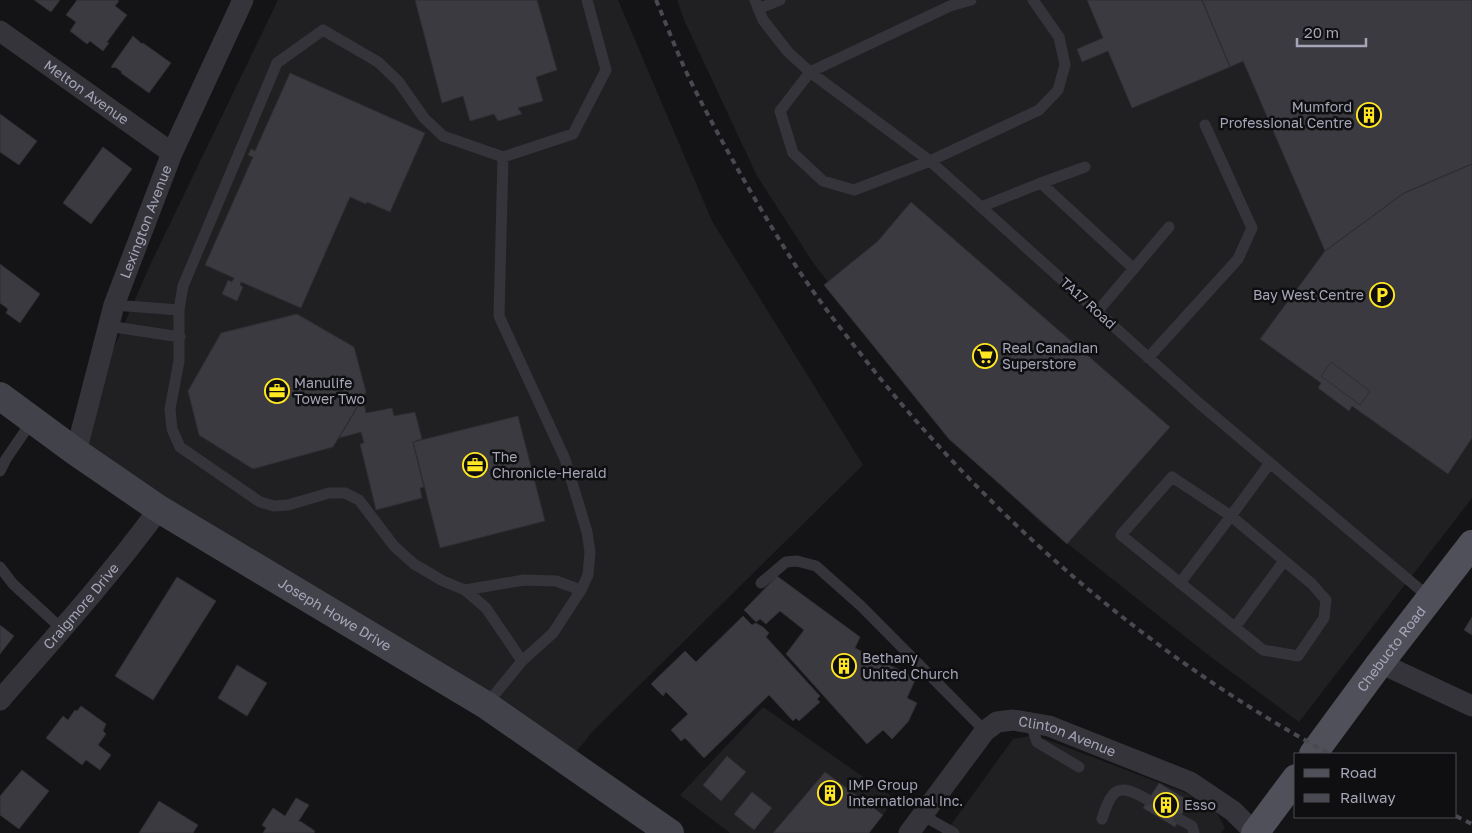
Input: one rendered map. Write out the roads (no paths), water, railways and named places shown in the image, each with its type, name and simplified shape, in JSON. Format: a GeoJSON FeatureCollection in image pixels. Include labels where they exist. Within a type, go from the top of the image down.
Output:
{"type":"FeatureCollection","features":[{"type":"Feature","properties":{"kind":"main road","name":"Joseph Howe Drive"},"geometry":{"type":"LineString","coordinates":[[0,396],[32,421],[159,509],[486,705],[670,833]]}},
{"type":"Feature","properties":{"kind":"main road","name":"Chebucto Road"},"geometry":{"type":"LineString","coordinates":[[1314,753],[1380,663],[1472,544]]}},
{"type":"Feature","properties":{"kind":"main road"},"geometry":{"type":"LineString","coordinates":[[1255,833],[1294,781]]}},
{"type":"Feature","properties":{"kind":"street","name":"Lexington Avenue"},"geometry":{"type":"LineString","coordinates":[[76,452],[114,305],[172,153],[242,0]]}},
{"type":"Feature","properties":{"kind":"street","name":"Melton Avenue"},"geometry":{"type":"LineString","coordinates":[[0,31],[172,153]]}},
{"type":"Feature","properties":{"kind":"street","name":"Craigmore Drive"},"geometry":{"type":"LineString","coordinates":[[0,700],[62,629],[141,534],[159,509]]}},
{"type":"Feature","properties":{"kind":"street"},"geometry":{"type":"LineString","coordinates":[[1380,663],[1472,706]]}},
{"type":"Feature","properties":{"kind":"street","name":"Clinton Avenue"},"geometry":{"type":"LineString","coordinates":[[909,833],[986,731],[997,722],[1013,720],[1049,726],[1190,782],[1233,811],[1255,833]]}},
{"type":"Feature","properties":{"kind":"lane"},"geometry":{"type":"LineString","coordinates":[[522,661],[486,608],[465,590],[414,564],[394,546],[360,500],[345,493],[329,494],[288,505],[274,506],[260,502],[180,447],[172,429],[170,409],[179,361],[179,310],[183,286],[277,64],[323,30],[378,62],[398,81],[424,118],[443,136],[503,157],[573,134],[606,70],[587,0]]}},
{"type":"Feature","properties":{"kind":"lane"},"geometry":{"type":"LineString","coordinates":[[757,4],[780,0]]}},
{"type":"Feature","properties":{"kind":"lane"},"geometry":{"type":"LineString","coordinates":[[971,0],[950,6],[810,72],[780,111],[793,153],[823,181],[854,190],[930,160],[1039,110],[1058,90],[1065,65],[1059,37],[1033,0]]}},
{"type":"Feature","properties":{"kind":"lane","name":"TA17 Road"},"geometry":{"type":"LineString","coordinates":[[757,4],[763,20],[788,52],[810,72],[930,160],[1200,404],[1431,599]]}},
{"type":"Feature","properties":{"kind":"lane"},"geometry":{"type":"LineString","coordinates":[[1148,358],[1238,259],[1252,228],[1205,125]]}},
{"type":"Feature","properties":{"kind":"lane"},"geometry":{"type":"LineString","coordinates":[[486,705],[522,661],[553,633],[581,590],[588,575],[590,552],[565,458],[499,316],[503,157]]}},
{"type":"Feature","properties":{"kind":"lane"},"geometry":{"type":"LineString","coordinates":[[981,206],[1085,167]]}},
{"type":"Feature","properties":{"kind":"lane"},"geometry":{"type":"LineString","coordinates":[[1041,183],[1134,269]]}},
{"type":"Feature","properties":{"kind":"lane"},"geometry":{"type":"LineString","coordinates":[[1097,312],[1169,227]]}},
{"type":"Feature","properties":{"kind":"lane"},"geometry":{"type":"LineString","coordinates":[[114,305],[179,310]]}},
{"type":"Feature","properties":{"kind":"lane"},"geometry":{"type":"LineString","coordinates":[[108,326],[180,337]]}},
{"type":"Feature","properties":{"kind":"lane"},"geometry":{"type":"LineString","coordinates":[[0,471],[32,421]]}},
{"type":"Feature","properties":{"kind":"lane"},"geometry":{"type":"LineString","coordinates":[[1180,583],[1270,463]]}},
{"type":"Feature","properties":{"kind":"lane"},"geometry":{"type":"LineString","coordinates":[[1172,477],[1231,516],[1284,561],[1312,584],[1326,600],[1324,618],[1298,656],[1264,650],[1121,535],[1172,477]]}},
{"type":"Feature","properties":{"kind":"lane"},"geometry":{"type":"LineString","coordinates":[[762,583],[786,562],[796,561],[816,566],[861,606],[986,731]]}},
{"type":"Feature","properties":{"kind":"lane"},"geometry":{"type":"LineString","coordinates":[[1235,627],[1284,561]]}},
{"type":"Feature","properties":{"kind":"lane"},"geometry":{"type":"LineString","coordinates":[[0,567],[13,584],[62,629]]}},
{"type":"Feature","properties":{"kind":"lane"},"geometry":{"type":"LineString","coordinates":[[465,590],[524,580],[556,580],[581,590]]}},
{"type":"Feature","properties":{"kind":"lane"},"geometry":{"type":"LineString","coordinates":[[1030,722],[1037,742],[1079,767]]}},
{"type":"Feature","properties":{"kind":"lane"},"geometry":{"type":"LineString","coordinates":[[1102,819],[1111,796],[1119,789],[1123,788],[1136,792],[1148,800]]}},
{"type":"Feature","properties":{"kind":"lane"},"geometry":{"type":"LineString","coordinates":[[922,815],[954,833]]}},
{"type":"Feature","properties":{"kind":"lane"},"geometry":{"type":"LineString","coordinates":[[1179,819],[1202,833]]}},
{"type":"Feature","properties":{"kind":"railway"},"geometry":{"type":"LineString","coordinates":[[656,0],[693,86],[758,205],[800,272],[829,313],[909,413],[962,471],[1017,526],[1075,578],[1135,627],[1198,673],[1263,715],[1328,753]]}},
{"type":"Feature","properties":{"kind":"railway"},"geometry":{"type":"LineString","coordinates":[[1457,816],[1472,824]]}},
{"type":"Feature","properties":{"kind":"place","name":"Mumford Professional Centre"},"geometry":{"type":"Point","coordinates":[1369,115]}},
{"type":"Feature","properties":{"kind":"place","name":"Bay West Centre"},"geometry":{"type":"Point","coordinates":[1382,295]}},
{"type":"Feature","properties":{"kind":"place","name":"Real Canadian Superstore"},"geometry":{"type":"Point","coordinates":[985,356]}},
{"type":"Feature","properties":{"kind":"place","name":"Manulife Tower Two"},"geometry":{"type":"Point","coordinates":[277,391]}},
{"type":"Feature","properties":{"kind":"place","name":"The Chronicle-Herald"},"geometry":{"type":"Point","coordinates":[475,465]}},
{"type":"Feature","properties":{"kind":"place","name":"Bethany United Church"},"geometry":{"type":"Point","coordinates":[844,666]}},
{"type":"Feature","properties":{"kind":"place","name":"IMP Group International Inc."},"geometry":{"type":"Point","coordinates":[830,793]}},
{"type":"Feature","properties":{"kind":"place","name":"Esso"},"geometry":{"type":"Point","coordinates":[1166,805]}}]}
